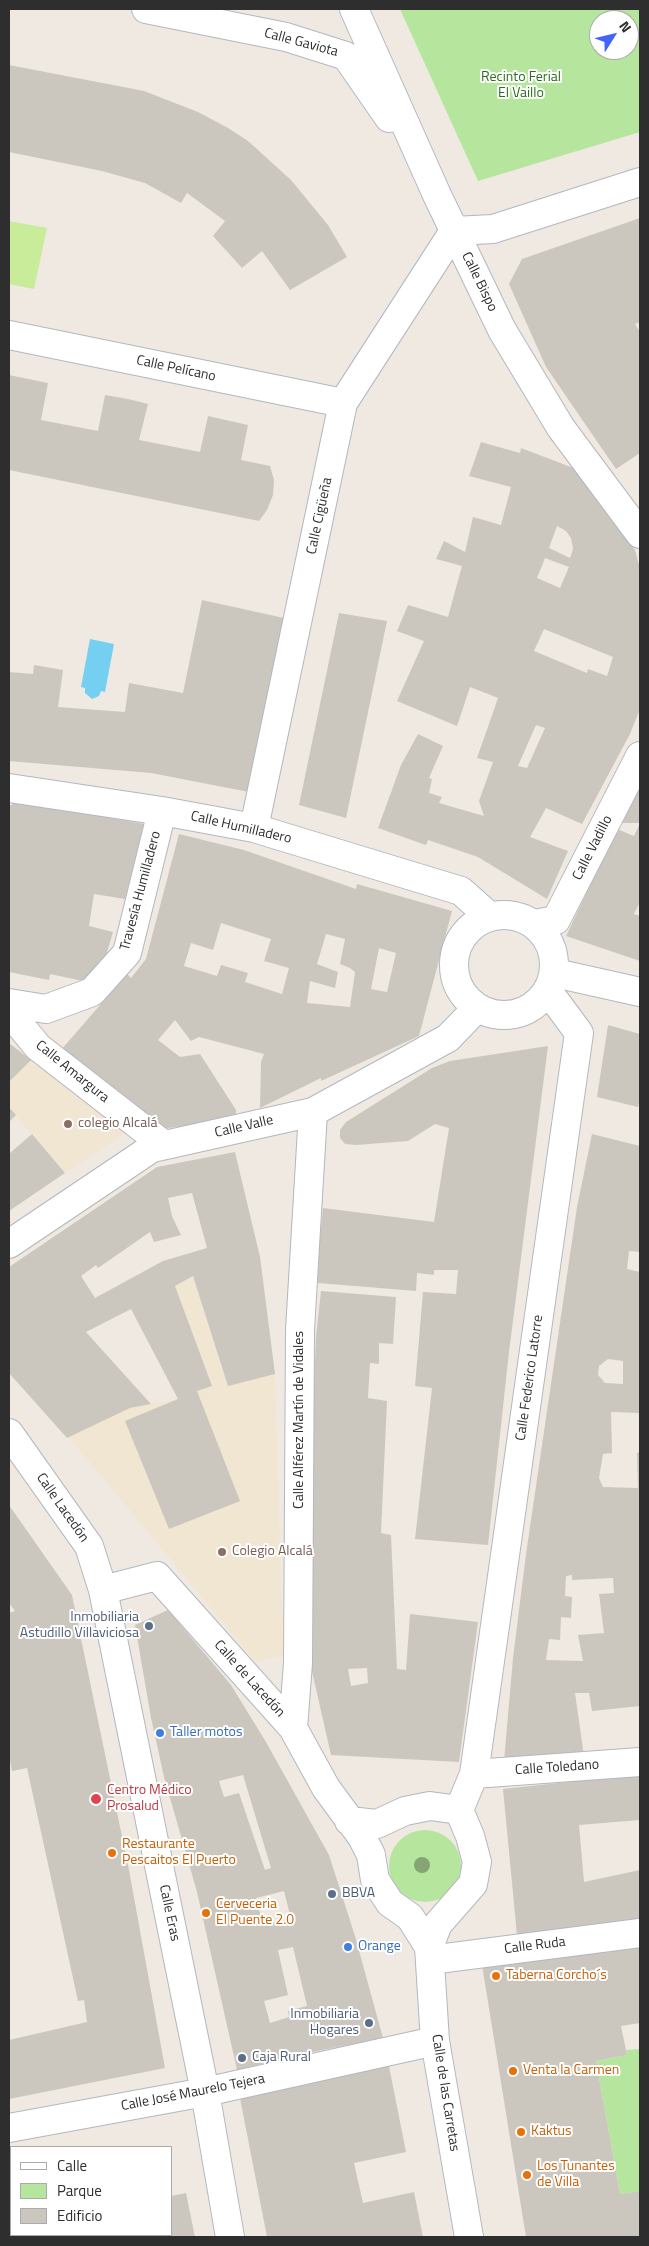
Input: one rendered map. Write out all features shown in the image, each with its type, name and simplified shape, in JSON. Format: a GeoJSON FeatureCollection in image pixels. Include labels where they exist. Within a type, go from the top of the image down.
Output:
{"type":"FeatureCollection","features":[{"type":"Feature","properties":{"kind":"street","name":"Calle Gaviota"},"geometry":{"type":"LineString","coordinates":[[146,9],[286,37],[346,56],[428,172]]}},
{"type":"Feature","properties":{"kind":"street","name":"Calle Bispo"},"geometry":{"type":"LineString","coordinates":[[354,9],[454,231],[502,330],[561,428],[640,534]]}},
{"type":"Feature","properties":{"kind":"street"},"geometry":{"type":"LineString","coordinates":[[454,231],[493,229],[640,182]]}},
{"type":"Feature","properties":{"kind":"street","name":"Calle Cigüeña"},"geometry":{"type":"LineString","coordinates":[[254,828],[344,404],[454,231]]}},
{"type":"Feature","properties":{"kind":"street","name":"Calle Pelícano"},"geometry":{"type":"LineString","coordinates":[[9,335],[344,404]]}},
{"type":"Feature","properties":{"kind":"street","name":"Calle Vadillo"},"geometry":{"type":"LineString","coordinates":[[534,924],[556,920],[640,756]]}},
{"type":"Feature","properties":{"kind":"street","name":"Calle Humilladero"},"geometry":{"type":"LineString","coordinates":[[9,788],[162,811],[254,828],[462,891],[489,916]]}},
{"type":"Feature","properties":{"kind":"street","name":"Travesía Humilladero"},"geometry":{"type":"LineString","coordinates":[[9,1004],[46,1009],[92,992],[128,953],[162,811]]}},
{"type":"Feature","properties":{"kind":"street"},"geometry":{"type":"LineString","coordinates":[[512,914],[534,924],[553,950],[551,982],[529,1009],[504,1016],[477,1008],[459,988],[454,957],[465,932],[489,916],[512,914]]}},
{"type":"Feature","properties":{"kind":"street"},"geometry":{"type":"LineString","coordinates":[[551,982],[640,992]]}},
{"type":"Feature","properties":{"kind":"street","name":"Calle Federico Latorre"},"geometry":{"type":"LineString","coordinates":[[459,1810],[474,1774],[579,1033],[551,982]]}},
{"type":"Feature","properties":{"kind":"street","name":"Calle Valle"},"geometry":{"type":"LineString","coordinates":[[9,1244],[152,1148],[313,1112],[448,1038],[477,1008]]}},
{"type":"Feature","properties":{"kind":"street","name":"Calle Amargura"},"geometry":{"type":"LineString","coordinates":[[9,1012],[38,1047],[164,1146]]}},
{"type":"Feature","properties":{"kind":"street","name":"Calle Alférez Martín de Vidales"},"geometry":{"type":"LineString","coordinates":[[293,1728],[298,1663],[300,1330],[313,1112]]}},
{"type":"Feature","properties":{"kind":"street","name":"Calle Lacedón"},"geometry":{"type":"LineString","coordinates":[[9,1433],[89,1546],[103,1590]]}},
{"type":"Feature","properties":{"kind":"street","name":"Calle de Lacedón"},"geometry":{"type":"LineString","coordinates":[[103,1590],[157,1576],[293,1728],[326,1788],[371,1855],[375,1880],[390,1902],[410,1917],[429,1954]]}},
{"type":"Feature","properties":{"kind":"street","name":"Calle Eras"},"geometry":{"type":"LineString","coordinates":[[103,1590],[205,2092],[230,2237]]}},
{"type":"Feature","properties":{"kind":"street","name":"Calle Toledano"},"geometry":{"type":"LineString","coordinates":[[474,1774],[640,1762]]}},
{"type":"Feature","properties":{"kind":"street"},"geometry":{"type":"LineString","coordinates":[[355,1829],[377,1824],[405,1811],[430,1806],[459,1810],[470,1836],[477,1862],[473,1884],[438,1924],[429,1954]]}},
{"type":"Feature","properties":{"kind":"street","name":"Calle Ruda"},"geometry":{"type":"LineString","coordinates":[[429,1954],[640,1933]]}},
{"type":"Feature","properties":{"kind":"street","name":"Calle de las Carretas"},"geometry":{"type":"LineString","coordinates":[[429,1954],[435,2041],[469,2237]]}},
{"type":"Feature","properties":{"kind":"street","name":"Calle José Maurelo Tejera"},"geometry":{"type":"LineString","coordinates":[[9,2128],[205,2092],[435,2041]]}},
{"type":"Feature","properties":{"kind":"shaded area","name":"colegio Alcalá"},"geometry":{"type":"Polygon","coordinates":[[[31,1060],[125,1133],[65,1173],[9,1107],[9,1082],[31,1060]]]}},
{"type":"Feature","properties":{"kind":"shaded area","name":"Colegio Alcalá"},"geometry":{"type":"Polygon","coordinates":[[[260,1257],[275,1374],[283,1655],[256,1662],[69,1437],[130,1408],[178,1399],[131,1309],[206,1270],[260,1257]]]}},
{"type":"Feature","properties":{"kind":"green space","name":"Recinto Ferial El Vaillo"},"geometry":{"type":"Polygon","coordinates":[[[400,9],[640,9],[640,132],[478,181],[400,9]]]}},
{"type":"Feature","properties":{"kind":"green space"},"geometry":{"type":"Polygon","coordinates":[[[9,221],[47,228],[34,289],[9,284],[9,221]]]}},
{"type":"Feature","properties":{"kind":"green space"},"geometry":{"type":"Polygon","coordinates":[[[425,1830],[445,1836],[455,1846],[461,1866],[455,1886],[445,1896],[425,1902],[405,1896],[395,1886],[389,1866],[395,1846],[405,1836],[425,1830]]]}},
{"type":"Feature","properties":{"kind":"green space"},"geometry":{"type":"Polygon","coordinates":[[[640,2049],[640,2191],[620,2194],[596,2061],[627,2055],[626,2050],[640,2049]]]}},
{"type":"Feature","properties":{"kind":"water"},"geometry":{"type":"Polygon","coordinates":[[[90,639],[114,644],[105,692],[101,691],[99,696],[92,699],[85,693],[85,688],[81,687],[90,639]]]}},
{"type":"Feature","properties":{"kind":"building"},"geometry":{"type":"Polygon","coordinates":[[[9,65],[144,91],[198,112],[228,128],[248,141],[291,180],[328,225],[347,257],[290,290],[262,251],[242,268],[213,236],[225,221],[187,193],[181,203],[145,183],[102,171],[9,152],[9,65]]]}},
{"type":"Feature","properties":{"kind":"building"},"geometry":{"type":"Polygon","coordinates":[[[640,218],[640,322],[635,324],[640,332],[640,453],[616,469],[546,367],[509,284],[522,259],[640,218]]]}},
{"type":"Feature","properties":{"kind":"building"},"geometry":{"type":"Polygon","coordinates":[[[9,375],[48,383],[41,420],[98,431],[105,395],[128,399],[148,404],[139,440],[200,452],[208,416],[248,425],[241,460],[270,466],[274,480],[273,495],[267,510],[259,521],[9,470],[9,375]]]}},
{"type":"Feature","properties":{"kind":"building"},"geometry":{"type":"Polygon","coordinates":[[[481,442],[520,453],[521,448],[576,469],[635,550],[640,569],[640,709],[630,734],[582,824],[546,808],[530,837],[568,851],[547,899],[478,857],[428,840],[426,845],[378,828],[401,765],[418,734],[443,746],[429,778],[432,779],[429,793],[442,797],[439,803],[484,816],[479,801],[493,762],[477,758],[498,698],[470,687],[457,726],[397,701],[424,641],[397,631],[408,605],[448,617],[462,566],[436,559],[444,541],[465,552],[473,517],[501,525],[511,487],[469,476],[481,442]],[[557,526],[549,548],[570,558],[573,549],[571,538],[566,531],[557,526]],[[545,558],[537,578],[560,588],[569,567],[545,558]],[[544,629],[534,651],[587,673],[588,669],[607,676],[613,657],[544,629]],[[536,725],[518,766],[527,768],[545,728],[536,725]]]}},
{"type":"Feature","properties":{"kind":"building"},"geometry":{"type":"Polygon","coordinates":[[[202,600],[284,618],[249,792],[151,773],[9,761],[9,672],[33,674],[34,665],[63,670],[58,707],[125,712],[129,683],[183,693],[202,600]]]}},
{"type":"Feature","properties":{"kind":"building"},"geometry":{"type":"Polygon","coordinates":[[[339,613],[387,621],[346,818],[299,805],[339,613]]]}},
{"type":"Feature","properties":{"kind":"building"},"geometry":{"type":"Polygon","coordinates":[[[640,780],[640,823],[620,823],[640,780]]]}},
{"type":"Feature","properties":{"kind":"building"},"geometry":{"type":"Polygon","coordinates":[[[13,800],[144,824],[125,899],[94,894],[89,926],[113,932],[105,959],[83,981],[50,974],[49,980],[9,972],[9,805],[12,805],[13,800]]]}},
{"type":"Feature","properties":{"kind":"building"},"geometry":{"type":"Polygon","coordinates":[[[640,823],[640,902],[634,914],[640,916],[640,961],[566,936],[617,829],[634,836],[640,823]]]}},
{"type":"Feature","properties":{"kind":"building"},"geometry":{"type":"Polygon","coordinates":[[[179,834],[244,850],[356,889],[357,884],[452,911],[419,1036],[321,1081],[321,1078],[260,1108],[261,1062],[264,1054],[199,1037],[191,1041],[175,1020],[158,1040],[180,1057],[200,1054],[236,1110],[236,1118],[162,1129],[61,1050],[127,974],[131,978],[146,959],[179,834]],[[221,923],[213,950],[191,943],[184,966],[217,976],[221,965],[248,973],[245,982],[282,994],[289,968],[264,961],[271,939],[221,923]],[[326,934],[317,964],[338,972],[335,988],[310,981],[307,1003],[350,1007],[355,972],[340,964],[345,939],[326,934]],[[379,948],[371,989],[387,992],[396,953],[379,948]]]}},
{"type":"Feature","properties":{"kind":"building"},"geometry":{"type":"Polygon","coordinates":[[[608,1025],[640,1034],[640,1098],[638,1107],[597,1097],[608,1025]]]}},
{"type":"Feature","properties":{"kind":"building"},"geometry":{"type":"Polygon","coordinates":[[[9,1043],[31,1060],[9,1082],[9,1043]]]}},
{"type":"Feature","properties":{"kind":"building"},"geometry":{"type":"Polygon","coordinates":[[[548,1046],[509,1352],[488,1545],[415,1539],[432,1388],[415,1386],[423,1292],[456,1294],[458,1270],[434,1270],[434,1275],[417,1273],[416,1291],[318,1283],[319,1250],[323,1208],[434,1222],[449,1128],[435,1124],[408,1141],[356,1145],[345,1144],[340,1138],[340,1130],[346,1122],[432,1068],[450,1061],[548,1046]]]}},
{"type":"Feature","properties":{"kind":"building"},"geometry":{"type":"Polygon","coordinates":[[[9,1107],[16,1115],[9,1122],[9,1107]]]}},
{"type":"Feature","properties":{"kind":"building"},"geometry":{"type":"Polygon","coordinates":[[[32,1134],[65,1173],[9,1211],[9,1152],[32,1134]]]}},
{"type":"Feature","properties":{"kind":"building"},"geometry":{"type":"Polygon","coordinates":[[[592,1134],[640,1146],[640,1252],[629,1251],[627,1269],[640,1272],[640,1413],[611,1412],[612,1453],[603,1454],[599,1478],[603,1487],[638,1488],[637,1453],[640,1452],[640,1706],[592,1711],[589,1693],[575,1693],[584,1756],[504,1761],[513,1658],[526,1554],[577,1207],[592,1134]],[[608,1359],[599,1366],[598,1375],[605,1383],[623,1384],[623,1361],[608,1359]],[[572,1575],[566,1576],[565,1596],[572,1597],[571,1618],[561,1617],[560,1640],[549,1639],[546,1660],[583,1661],[578,1635],[604,1633],[599,1594],[614,1593],[613,1578],[572,1580],[572,1575]]]}},
{"type":"Feature","properties":{"kind":"building"},"geometry":{"type":"Polygon","coordinates":[[[235,1152],[260,1257],[275,1374],[228,1386],[193,1276],[175,1286],[212,1386],[197,1391],[240,1501],[169,1529],[125,1421],[178,1399],[131,1309],[86,1332],[151,1404],[130,1408],[67,1438],[9,1373],[9,1267],[157,1167],[235,1152]],[[192,1193],[168,1198],[172,1216],[181,1235],[154,1242],[150,1232],[98,1268],[96,1265],[81,1276],[95,1298],[163,1261],[207,1248],[192,1193]]]}},
{"type":"Feature","properties":{"kind":"building"},"geometry":{"type":"Polygon","coordinates":[[[321,1291],[396,1297],[393,1344],[379,1343],[379,1364],[370,1363],[368,1398],[387,1401],[381,1533],[391,1535],[397,1669],[406,1670],[410,1614],[478,1622],[459,1762],[331,1755],[311,1667],[310,1495],[316,1336],[321,1291]],[[367,1668],[348,1669],[351,1686],[368,1683],[367,1668]]]}},
{"type":"Feature","properties":{"kind":"building"},"geometry":{"type":"Polygon","coordinates":[[[9,1505],[72,1595],[129,1870],[165,2068],[9,2099],[9,2040],[87,2022],[84,2000],[78,2001],[27,1768],[12,1771],[9,1755],[9,1613],[15,1611],[9,1603],[9,1505]]]}},
{"type":"Feature","properties":{"kind":"building"},"geometry":{"type":"Polygon","coordinates":[[[168,1610],[231,1685],[266,1742],[329,1855],[355,1936],[383,2038],[297,2055],[237,2070],[197,1892],[164,1777],[151,1718],[135,1625],[168,1610]],[[243,1775],[219,1781],[224,1797],[239,1793],[265,1870],[271,1868],[243,1775]],[[284,1891],[256,1898],[263,1924],[291,1919],[284,1891]],[[293,1947],[278,1950],[288,1995],[264,2001],[270,2023],[289,2017],[288,2011],[307,2006],[293,1947]]]}},
{"type":"Feature","properties":{"kind":"building"},"geometry":{"type":"Polygon","coordinates":[[[640,1774],[640,1820],[579,1825],[584,1882],[640,1870],[640,1923],[517,1935],[503,1789],[640,1774]]]}},
{"type":"Feature","properties":{"kind":"building"},"geometry":{"type":"Polygon","coordinates":[[[640,1944],[640,2023],[621,2026],[627,2055],[596,2061],[620,2194],[640,2191],[640,2237],[526,2237],[482,1965],[640,1944]]]}},
{"type":"Feature","properties":{"kind":"building"},"geometry":{"type":"Polygon","coordinates":[[[388,2061],[406,2152],[354,2163],[363,2203],[414,2192],[423,2237],[267,2237],[240,2098],[388,2061]]]}},
{"type":"Feature","properties":{"kind":"building"},"geometry":{"type":"Polygon","coordinates":[[[186,2193],[195,2237],[50,2237],[172,2236],[172,2196],[186,2193]]]}},
{"type":"Feature","properties":{"kind":"place","name":"colegio Alcalá"},"geometry":{"type":"Point","coordinates":[68,1124]}},
{"type":"Feature","properties":{"kind":"place","name":"Colegio Alcalá"},"geometry":{"type":"Point","coordinates":[222,1552]}},
{"type":"Feature","properties":{"kind":"place","name":"Inmobiliaria Astudillo Villaviciosa"},"geometry":{"type":"Point","coordinates":[149,1626]}},
{"type":"Feature","properties":{"kind":"place","name":"Taller motos"},"geometry":{"type":"Point","coordinates":[160,1733]}},
{"type":"Feature","properties":{"kind":"place","name":"Centro Médico Prosalud"},"geometry":{"type":"Point","coordinates":[96,1799]}},
{"type":"Feature","properties":{"kind":"place","name":"Restaurante Pescaitos El Puerto"},"geometry":{"type":"Point","coordinates":[112,1853]}},
{"type":"Feature","properties":{"kind":"place","name":"BBVA"},"geometry":{"type":"Point","coordinates":[332,1894]}},
{"type":"Feature","properties":{"kind":"place","name":"Cerveceria El Puente 2.0"},"geometry":{"type":"Point","coordinates":[206,1913]}},
{"type":"Feature","properties":{"kind":"place","name":"Orange"},"geometry":{"type":"Point","coordinates":[348,1947]}},
{"type":"Feature","properties":{"kind":"place","name":"Taberna Corcho´s"},"geometry":{"type":"Point","coordinates":[496,1976]}},
{"type":"Feature","properties":{"kind":"place","name":"Inmobiliaria Hogares"},"geometry":{"type":"Point","coordinates":[369,2023]}},
{"type":"Feature","properties":{"kind":"place","name":"Caja Rural"},"geometry":{"type":"Point","coordinates":[242,2058]}},
{"type":"Feature","properties":{"kind":"place","name":"Venta la Carmen"},"geometry":{"type":"Point","coordinates":[513,2071]}},
{"type":"Feature","properties":{"kind":"place","name":"Kaktus"},"geometry":{"type":"Point","coordinates":[521,2132]}},
{"type":"Feature","properties":{"kind":"place","name":"Los Tunantes de Villa"},"geometry":{"type":"Point","coordinates":[527,2175]}}]}
